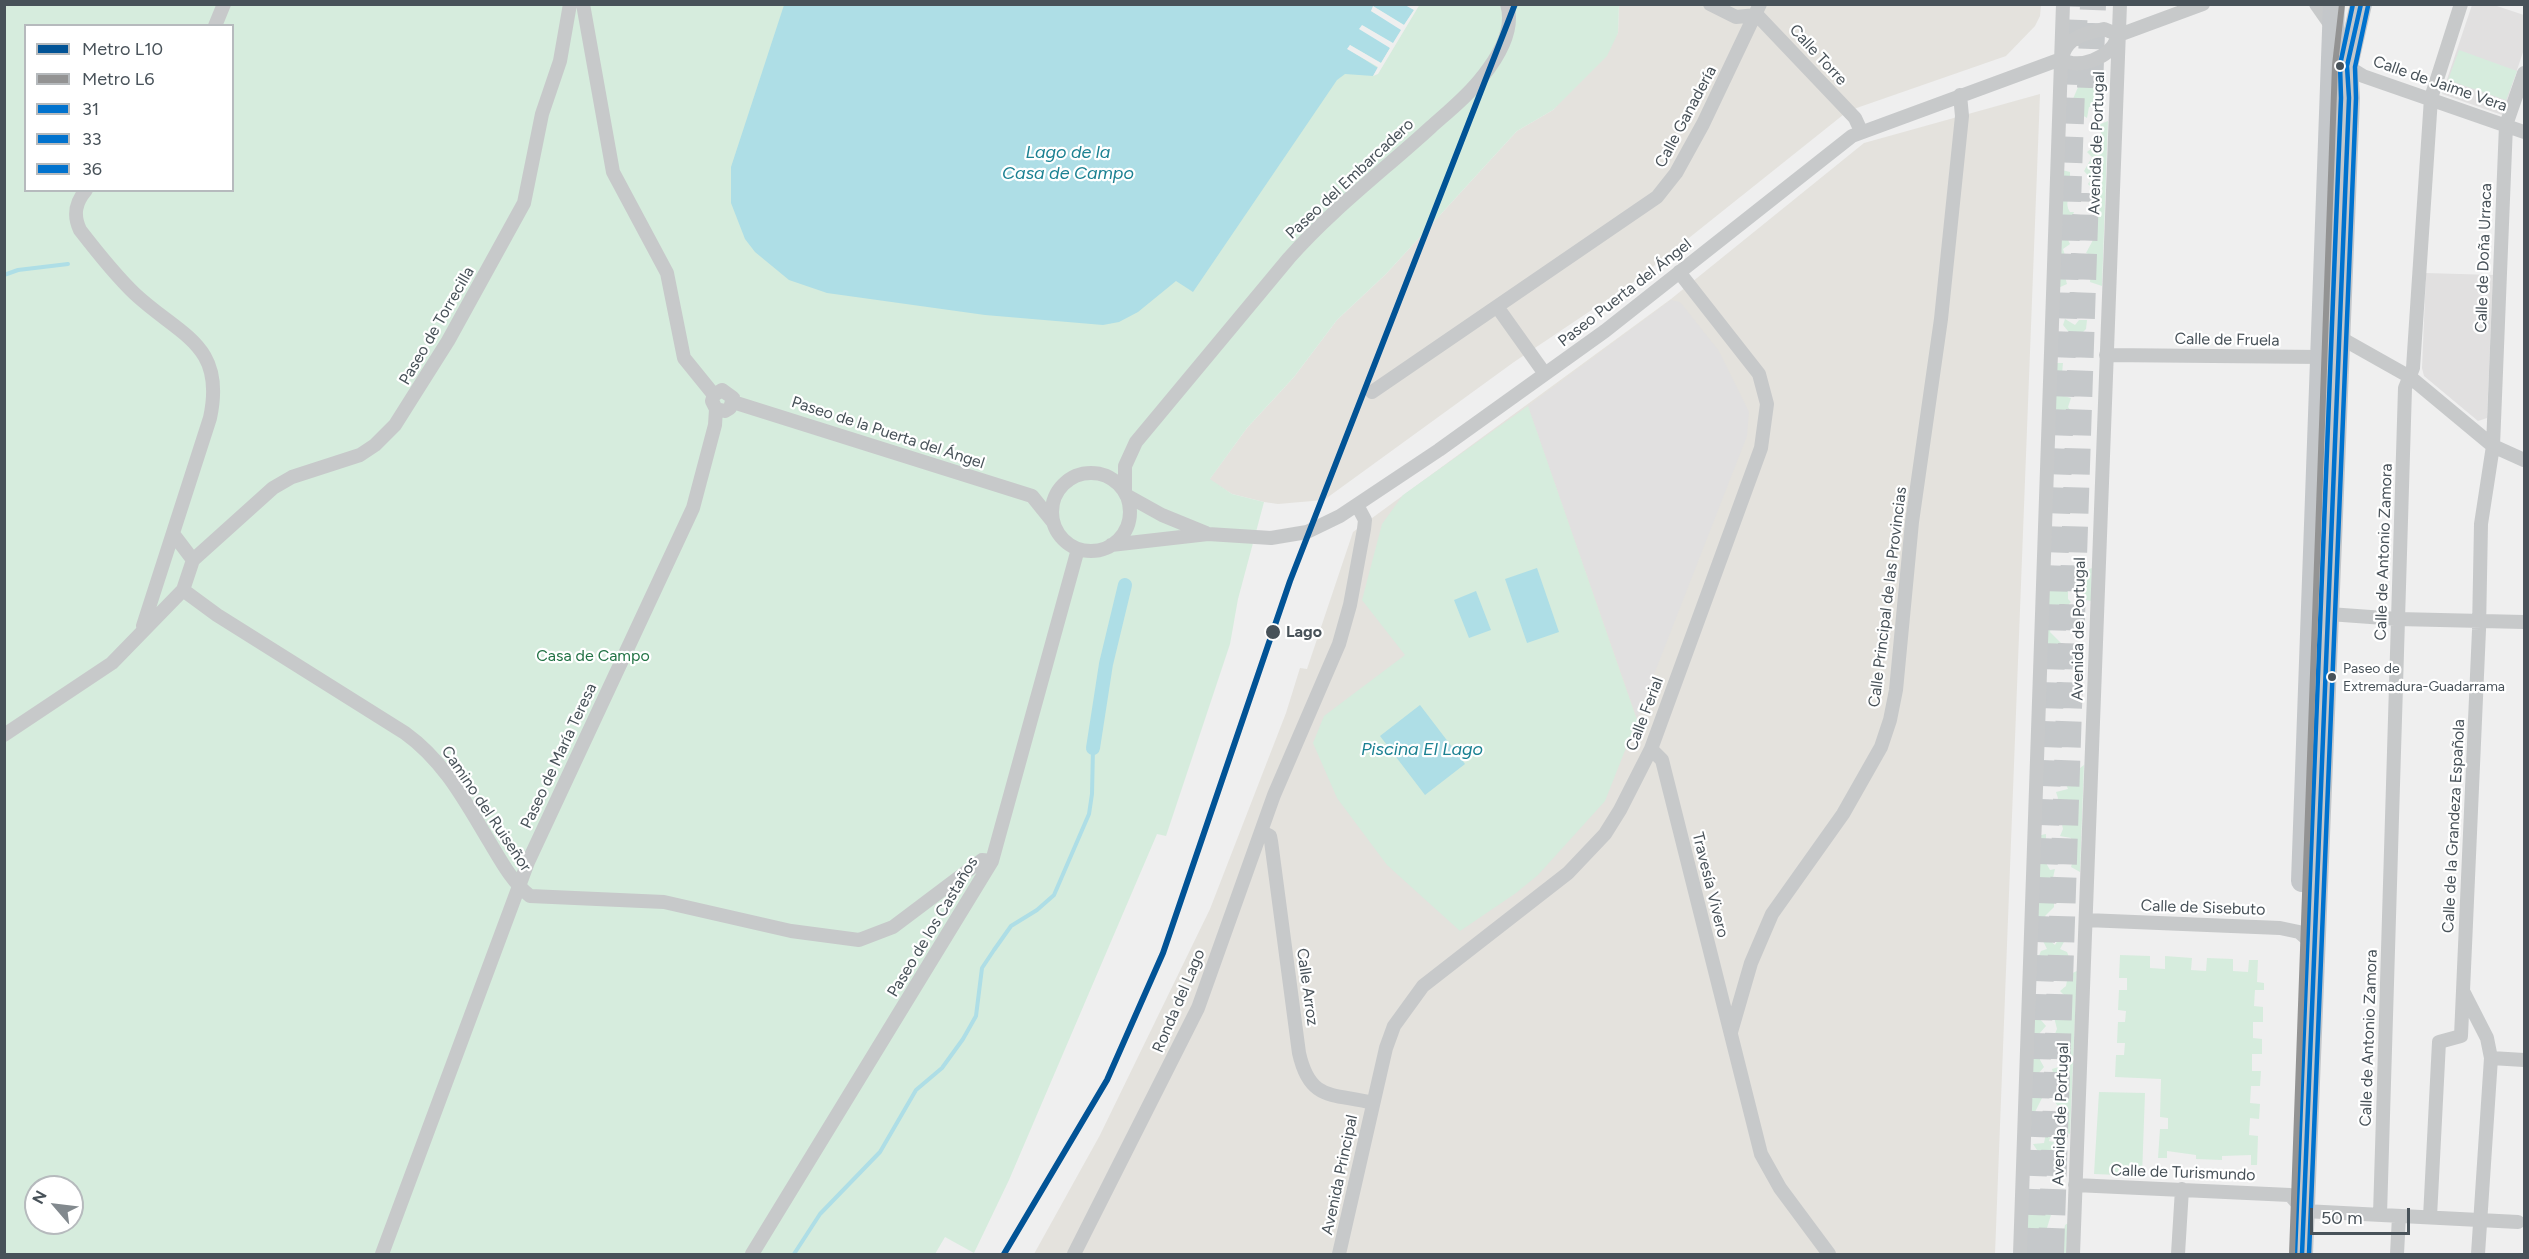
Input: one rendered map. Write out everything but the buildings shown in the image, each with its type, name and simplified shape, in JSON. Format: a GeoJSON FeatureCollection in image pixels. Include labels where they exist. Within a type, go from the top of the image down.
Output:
{"type":"FeatureCollection","features":[{"type":"Feature","properties":{"kind":"main road"},"geometry":{"type":"LineString","coordinates":[[2320,608],[2321,357],[2334,4]]}},
{"type":"Feature","properties":{"kind":"main road"},"geometry":{"type":"LineString","coordinates":[[2302,1254],[2297,1203],[2320,608],[2339,337],[2349,98],[2347,66],[2361,4]]}},
{"type":"Feature","properties":{"kind":"main road"},"geometry":{"type":"LineString","coordinates":[[2288,1254],[2297,1203]]}},
{"type":"Feature","properties":{"kind":"street"},"geometry":{"type":"LineString","coordinates":[[216,24],[224,4]]}},
{"type":"Feature","properties":{"kind":"street","name":"Paseo de Torrecilla"},"geometry":{"type":"LineString","coordinates":[[193,560],[273,488],[292,477],[345,460],[367,450],[387,435],[407,408],[448,341],[524,203],[543,114],[560,61],[570,4]]}},
{"type":"Feature","properties":{"kind":"street"},"geometry":{"type":"LineString","coordinates":[[583,4],[613,172],[667,273],[684,358],[715,402]]}},
{"type":"Feature","properties":{"kind":"street","name":"Paseo del Embarcadero"},"geometry":{"type":"LineString","coordinates":[[1126,494],[1125,466],[1136,442],[1289,258],[1315,229],[1429,129],[1482,77],[1500,50],[1508,32],[1510,23],[1507,4]]}},
{"type":"Feature","properties":{"kind":"street"},"geometry":{"type":"LineString","coordinates":[[1710,4],[1736,17],[1759,10]]}},
{"type":"Feature","properties":{"kind":"street"},"geometry":{"type":"LineString","coordinates":[[2020,1254],[2063,4]]}},
{"type":"Feature","properties":{"kind":"street","name":"Avenida de Portugal"},"geometry":{"type":"LineString","coordinates":[[2073,1254],[2120,4]]}},
{"type":"Feature","properties":{"kind":"street"},"geometry":{"type":"LineString","coordinates":[[2061,59],[2067,44],[2076,38],[2104,29],[2119,35],[2203,4]]}},
{"type":"Feature","properties":{"kind":"street","name":"Calle de Jaime Vera"},"geometry":{"type":"LineString","coordinates":[[2316,4],[2341,44],[2342,62],[2363,76],[2524,132]]}},
{"type":"Feature","properties":{"kind":"street","name":"Calle de Antonio Zamora"},"geometry":{"type":"LineString","coordinates":[[2380,1215],[2405,388],[2413,369],[2431,98],[2461,4]]}},
{"type":"Feature","properties":{"kind":"street","name":"Calle Torre"},"geometry":{"type":"LineString","coordinates":[[1759,10],[1855,118],[1861,131]]}},
{"type":"Feature","properties":{"kind":"street","name":"Calle Ganadería"},"geometry":{"type":"LineString","coordinates":[[1372,392],[1657,196],[1682,163],[1759,10]]}},
{"type":"Feature","properties":{"kind":"street"},"geometry":{"type":"LineString","coordinates":[[2061,59],[2075,64],[2097,57],[2112,49],[2119,35]]}},
{"type":"Feature","properties":{"kind":"street","name":"Paseo Puerta del Ángel"},"geometry":{"type":"LineString","coordinates":[[1111,545],[1208,534],[1259,538],[1306,532],[1357,505],[1545,374],[1679,272],[1827,154],[1861,131],[2061,59]]}},
{"type":"Feature","properties":{"kind":"street","name":"Calle de Doña Urraca"},"geometry":{"type":"LineString","coordinates":[[2493,446],[2505,125],[2524,73]]}},
{"type":"Feature","properties":{"kind":"street","name":"Calle Principal de las Provincias"},"geometry":{"type":"LineString","coordinates":[[1829,1254],[1780,1188],[1761,1154],[1731,1032],[1751,963],[1772,914],[1843,814],[1881,747],[1890,720],[1896,690],[1912,522],[1941,319],[1962,116],[1959,95]]}},
{"type":"Feature","properties":{"kind":"street"},"geometry":{"type":"LineString","coordinates":[[85,192],[76,208],[76,219],[80,230],[134,292],[188,335],[208,360],[215,389],[210,418],[174,535],[141,631]]}},
{"type":"Feature","properties":{"kind":"street","name":"Calle Ferial"},"geometry":{"type":"LineString","coordinates":[[1373,1102],[1386,1047],[1394,1026],[1413,998],[1439,972],[1520,912],[1582,859],[1605,834],[1651,749],[1761,448],[1767,404],[1760,374],[1679,272]]}},
{"type":"Feature","properties":{"kind":"street"},"geometry":{"type":"LineString","coordinates":[[1497,308],[1545,374]]}},
{"type":"Feature","properties":{"kind":"street"},"geometry":{"type":"LineString","coordinates":[[2321,357],[2339,337],[2410,377],[2493,446],[2524,460]]}},
{"type":"Feature","properties":{"kind":"street","name":"Calle de Fruela"},"geometry":{"type":"LineString","coordinates":[[2106,355],[2321,357]]}},
{"type":"Feature","properties":{"kind":"street","name":"Paseo de la Puerta del Ángel"},"geometry":{"type":"LineString","coordinates":[[715,402],[725,411],[733,402],[1032,496]]}},
{"type":"Feature","properties":{"kind":"street","name":"Paseo de María Teresa"},"geometry":{"type":"LineString","coordinates":[[382,1254],[518,887],[686,527],[715,425],[715,402]]}},
{"type":"Feature","properties":{"kind":"street","name":"Calle de la Grandeza Española"},"geometry":{"type":"LineString","coordinates":[[2430,1217],[2439,1042],[2461,1036],[2481,524],[2493,446]]}},
{"type":"Feature","properties":{"kind":"street"},"geometry":{"type":"LineString","coordinates":[[1096,473],[1112,479],[1126,494],[1130,510],[1128,525],[1111,545],[1097,550],[1078,549],[1062,538],[1053,522],[1032,496],[1079,475],[1096,473]]}},
{"type":"Feature","properties":{"kind":"street"},"geometry":{"type":"LineString","coordinates":[[1053,522],[1054,501],[1065,483]]}},
{"type":"Feature","properties":{"kind":"street","name":"Paseo Puerta del Ángel"},"geometry":{"type":"LineString","coordinates":[[1126,494],[1162,515],[1208,534]]}},
{"type":"Feature","properties":{"kind":"street","name":"Ronda del Lago"},"geometry":{"type":"LineString","coordinates":[[1074,1254],[1198,1008],[1292,751],[1327,675],[1350,605],[1364,529],[1365,520],[1357,505]]}},
{"type":"Feature","properties":{"kind":"street"},"geometry":{"type":"LineString","coordinates":[[4,735],[95,676],[125,651],[141,631],[183,590],[193,560],[174,535]]}},
{"type":"Feature","properties":{"kind":"street","name":"Paseo de los Castaños"},"geometry":{"type":"LineString","coordinates":[[752,1254],[993,861],[1078,549]]}},
{"type":"Feature","properties":{"kind":"street","name":"Camino del Ruiseñor"},"geometry":{"type":"LineString","coordinates":[[183,590],[405,733],[431,753],[466,802],[518,887],[530,896],[664,902],[791,931],[859,940],[892,927],[981,860],[993,861]]}},
{"type":"Feature","properties":{"kind":"street"},"geometry":{"type":"LineString","coordinates":[[2320,608],[2398,619],[2524,622]]}},
{"type":"Feature","properties":{"kind":"street","name":"Travesía Vivero"},"geometry":{"type":"LineString","coordinates":[[1651,749],[1662,760],[1731,1032]]}},
{"type":"Feature","properties":{"kind":"street","name":"Calle Arroz"},"geometry":{"type":"LineString","coordinates":[[1262,832],[1270,836],[1271,841],[1299,1053],[1306,1078],[1310,1084],[1327,1094],[1373,1102]]}},
{"type":"Feature","properties":{"kind":"street","name":"Calle de Sisebuto"},"geometry":{"type":"LineString","coordinates":[[2086,920],[2280,928],[2307,939]]}},
{"type":"Feature","properties":{"kind":"street"},"geometry":{"type":"LineString","coordinates":[[2463,992],[2487,1038],[2491,1058],[2478,1254]]}},
{"type":"Feature","properties":{"kind":"street"},"geometry":{"type":"LineString","coordinates":[[2491,1058],[2524,1060]]}},
{"type":"Feature","properties":{"kind":"street","name":"Avenida Principal"},"geometry":{"type":"LineString","coordinates":[[1340,1254],[1373,1102]]}},
{"type":"Feature","properties":{"kind":"street","name":"Calle de Turismundo"},"geometry":{"type":"LineString","coordinates":[[2075,1185],[2182,1189],[2380,1215],[2518,1222]]}},
{"type":"Feature","properties":{"kind":"street"},"geometry":{"type":"LineString","coordinates":[[2178,1254],[2182,1189]]}},
{"type":"Feature","properties":{"kind":"street"},"geometry":{"type":"LineString","coordinates":[[2397,1254],[2399,1216]]}},
{"type":"Feature","properties":{"kind":"shaded area"},"geometry":{"type":"Polygon","coordinates":[[[1619,5],[2041,5],[2040,16],[2035,26],[2006,56],[1848,111],[1635,281],[1514,362],[1324,500],[1278,504],[1264,502],[1232,494],[1209,480],[1247,428],[1294,377],[1337,320],[1386,274],[1517,131],[1553,110],[1618,33],[1619,5]]]}},
{"type":"Feature","properties":{"kind":"shaded area"},"geometry":{"type":"Polygon","coordinates":[[[2472,5],[2494,5],[2524,15],[2524,49],[2502,115],[2442,94],[2472,5]]]}},
{"type":"Feature","properties":{"kind":"shaded area"},"geometry":{"type":"Polygon","coordinates":[[[2040,94],[1995,1254],[1034,1254],[1100,1135],[1210,909],[1286,713],[1300,668],[1307,669],[1353,532],[1671,299],[1864,143],[2040,94]]]}},
{"type":"Feature","properties":{"kind":"shaded area"},"geometry":{"type":"Polygon","coordinates":[[[2426,273],[2493,275],[2487,418],[2478,421],[2424,376],[2422,368],[2426,273]]]}},
{"type":"Feature","properties":{"kind":"shaded area"},"geometry":{"type":"Polygon","coordinates":[[[1671,300],[1680,302],[1719,351],[1749,412],[1747,436],[1637,718],[1528,406],[1671,300]]]}},
{"type":"Feature","properties":{"kind":"green space","name":"Casa de Campo"},"geometry":{"type":"Polygon","coordinates":[[[5,5],[1619,5],[1618,33],[1607,56],[1553,110],[1517,131],[1386,274],[1337,320],[1294,377],[1247,428],[1210,479],[1232,494],[1264,502],[1238,599],[1230,644],[1166,836],[1157,834],[1009,1180],[974,1253],[945,1237],[935,1254],[5,1254],[5,5]]]}},
{"type":"Feature","properties":{"kind":"green space"},"geometry":{"type":"Polygon","coordinates":[[[2459,50],[2517,71],[2506,100],[2448,80],[2459,50]]]}},
{"type":"Feature","properties":{"kind":"green space"},"geometry":{"type":"Polygon","coordinates":[[[2079,85],[2095,87],[2098,91],[2094,97],[2100,106],[2089,107],[2087,118],[2082,115],[2081,104],[2072,101],[2079,85]]]}},
{"type":"Feature","properties":{"kind":"green space"},"geometry":{"type":"Polygon","coordinates":[[[2108,121],[2102,286],[2090,282],[2091,270],[2085,264],[2090,260],[2090,255],[2086,253],[2093,240],[2084,235],[2086,228],[2083,221],[2091,220],[2100,209],[2090,201],[2095,192],[2088,184],[2091,179],[2084,171],[2092,157],[2087,152],[2093,147],[2092,139],[2102,135],[2098,125],[2108,121]]]}},
{"type":"Feature","properties":{"kind":"green space"},"geometry":{"type":"Polygon","coordinates":[[[2062,170],[2070,172],[2070,183],[2076,190],[2067,203],[2070,212],[2074,212],[2069,224],[2074,230],[2068,240],[2070,244],[2063,249],[2066,258],[2071,262],[2064,273],[2067,284],[2058,288],[2062,170]]]}},
{"type":"Feature","properties":{"kind":"green space"},"geometry":{"type":"Polygon","coordinates":[[[2065,319],[2075,325],[2079,320],[2087,320],[2086,329],[2082,333],[2092,338],[2092,347],[2080,343],[2077,355],[2071,354],[2067,344],[2072,336],[2063,325],[2065,319]]]}},
{"type":"Feature","properties":{"kind":"green space"},"geometry":{"type":"Polygon","coordinates":[[[2055,363],[2063,363],[2062,373],[2069,382],[2061,391],[2064,396],[2071,398],[2068,407],[2074,415],[2069,419],[2069,425],[2053,430],[2055,363]]]}},
{"type":"Feature","properties":{"kind":"green space"},"geometry":{"type":"Polygon","coordinates":[[[1528,406],[1637,720],[1605,801],[1538,875],[1460,931],[1387,865],[1337,798],[1313,743],[1324,716],[1405,655],[1362,600],[1382,524],[1403,495],[1528,406]]]}},
{"type":"Feature","properties":{"kind":"green space"},"geometry":{"type":"Polygon","coordinates":[[[2092,568],[2091,601],[2080,599],[2083,588],[2075,580],[2084,574],[2084,571],[2092,568]]]}},
{"type":"Feature","properties":{"kind":"green space"},"geometry":{"type":"Polygon","coordinates":[[[2049,570],[2062,574],[2060,586],[2068,588],[2068,599],[2071,602],[2063,610],[2063,620],[2058,620],[2052,625],[2050,632],[2061,643],[2057,649],[2058,654],[2053,659],[2054,666],[2044,669],[2049,570]]]}},
{"type":"Feature","properties":{"kind":"green space"},"geometry":{"type":"Polygon","coordinates":[[[2084,765],[2080,872],[2071,867],[2074,857],[2067,851],[2072,846],[2071,838],[2060,836],[2063,829],[2061,820],[2075,816],[2075,809],[2068,804],[2056,803],[2058,798],[2056,792],[2068,789],[2064,780],[2084,765]]]}},
{"type":"Feature","properties":{"kind":"green space"},"geometry":{"type":"Polygon","coordinates":[[[2046,834],[2046,846],[2053,853],[2045,861],[2050,870],[2055,869],[2052,882],[2061,890],[2054,898],[2054,907],[2045,916],[2049,921],[2045,925],[2046,931],[2035,934],[2041,835],[2046,834]]]}},
{"type":"Feature","properties":{"kind":"green space"},"geometry":{"type":"Polygon","coordinates":[[[2061,935],[2065,940],[2060,949],[2067,952],[2069,957],[2062,957],[2057,966],[2049,966],[2048,960],[2038,958],[2041,951],[2047,949],[2043,941],[2047,938],[2055,945],[2061,935]]]}},
{"type":"Feature","properties":{"kind":"green space"},"geometry":{"type":"Polygon","coordinates":[[[2120,955],[2150,956],[2150,968],[2165,969],[2165,956],[2192,958],[2191,970],[2206,971],[2207,958],[2233,959],[2233,971],[2248,972],[2249,960],[2258,960],[2257,982],[2264,983],[2264,990],[2255,990],[2254,1006],[2263,1007],[2263,1022],[2253,1022],[2253,1038],[2262,1039],[2262,1054],[2252,1054],[2252,1071],[2261,1071],[2260,1086],[2251,1086],[2250,1103],[2260,1104],[2259,1119],[2250,1118],[2249,1135],[2258,1136],[2257,1165],[2251,1165],[2251,1155],[2222,1156],[2222,1160],[2196,1159],[2196,1155],[2167,1151],[2167,1158],[2158,1158],[2160,1129],[2168,1129],[2168,1118],[2160,1117],[2161,1079],[2115,1077],[2116,1055],[2124,1055],[2125,1043],[2117,1043],[2118,1022],[2125,1022],[2126,1011],[2118,1010],[2119,990],[2127,990],[2127,978],[2119,978],[2120,955]]]}},
{"type":"Feature","properties":{"kind":"green space"},"geometry":{"type":"Polygon","coordinates":[[[2077,971],[2070,1134],[2062,1131],[2067,1123],[2058,1116],[2060,1109],[2053,1099],[2058,1090],[2051,1079],[2054,1076],[2052,1069],[2059,1067],[2062,1062],[2059,1054],[2064,1052],[2064,1038],[2054,1036],[2057,1029],[2054,1017],[2059,1018],[2065,1013],[2059,1002],[2065,996],[2060,991],[2066,986],[2068,975],[2077,971]]]}},
{"type":"Feature","properties":{"kind":"green space"},"geometry":{"type":"Polygon","coordinates":[[[2035,1008],[2040,1008],[2040,1019],[2046,1026],[2039,1034],[2038,1045],[2043,1048],[2040,1060],[2044,1067],[2034,1084],[2036,1094],[2042,1098],[2035,1112],[2038,1121],[2028,1123],[2035,1008]]]}},
{"type":"Feature","properties":{"kind":"green space"},"geometry":{"type":"Polygon","coordinates":[[[2099,1092],[2145,1093],[2142,1176],[2094,1174],[2099,1092]]]}},
{"type":"Feature","properties":{"kind":"green space"},"geometry":{"type":"Polygon","coordinates":[[[2046,1133],[2051,1134],[2049,1141],[2054,1142],[2052,1148],[2058,1152],[2057,1160],[2052,1161],[2047,1157],[2045,1160],[2040,1159],[2039,1155],[2035,1154],[2037,1150],[2033,1144],[2044,1143],[2046,1133]]]}},
{"type":"Feature","properties":{"kind":"green space"},"geometry":{"type":"Polygon","coordinates":[[[2026,1198],[2034,1198],[2037,1206],[2051,1215],[2046,1231],[2036,1231],[2034,1235],[2038,1245],[2032,1248],[2029,1254],[2024,1254],[2026,1198]]]}},
{"type":"Feature","properties":{"kind":"green space"},"geometry":{"type":"Polygon","coordinates":[[[2068,1223],[2066,1254],[2048,1254],[2058,1248],[2056,1241],[2063,1236],[2065,1225],[2068,1223]]]}},
{"type":"Feature","properties":{"kind":"water","name":"Lago de la Casa de Campo"},"geometry":{"type":"Polygon","coordinates":[[[1405,4],[1414,10],[1404,25],[1374,7],[1371,11],[1402,29],[1393,44],[1362,25],[1390,48],[1381,63],[1350,45],[1348,49],[1378,68],[1373,76],[1345,74],[1337,80],[1193,292],[1176,281],[1138,312],[1119,322],[1103,325],[985,315],[827,293],[789,280],[755,252],[745,239],[731,203],[731,167],[784,5],[1405,4]]]}},
{"type":"Feature","properties":{"kind":"water"},"geometry":{"type":"Polygon","coordinates":[[[1537,568],[1559,632],[1527,643],[1505,579],[1537,568]]]}},
{"type":"Feature","properties":{"kind":"water"},"geometry":{"type":"Polygon","coordinates":[[[1476,591],[1491,630],[1469,638],[1454,600],[1476,591]]]}},
{"type":"Feature","properties":{"kind":"water","name":"Piscina El Lago"},"geometry":{"type":"Polygon","coordinates":[[[1420,705],[1465,764],[1425,795],[1380,736],[1420,705]]]}},
{"type":"Feature","properties":{"kind":"pier"},"geometry":{"type":"Polygon","coordinates":[[[1420,4],[1378,74],[1373,76],[1378,67],[1347,49],[1350,45],[1381,63],[1390,48],[1359,29],[1362,25],[1393,43],[1401,30],[1371,11],[1373,6],[1404,25],[1414,10],[1405,5],[1420,4]]]}},
{"type":"Feature","properties":{"kind":"waterway"},"geometry":{"type":"LineString","coordinates":[[4,275],[18,270],[68,264]]}},
{"type":"Feature","properties":{"kind":"waterway"},"geometry":{"type":"LineString","coordinates":[[1093,748],[1106,664],[1125,585]]}},
{"type":"Feature","properties":{"kind":"waterway"},"geometry":{"type":"LineString","coordinates":[[794,1254],[820,1214],[880,1152],[916,1090],[942,1068],[963,1039],[976,1016],[982,968],[1011,926],[1037,910],[1054,895],[1089,814],[1093,748]]}},
{"type":"Feature","properties":{"kind":"tunnel"},"geometry":{"type":"LineString","coordinates":[[2031,1254],[2075,4]]}},
{"type":"Feature","properties":{"kind":"tunnel"},"geometry":{"type":"LineString","coordinates":[[2090,88],[2093,4]]}},
{"type":"Feature","properties":{"kind":"tunnel"},"geometry":{"type":"LineString","coordinates":[[2051,1254],[2086,193]]}},
{"type":"Feature","properties":{"kind":"metro line","name":"L10"},"geometry":{"type":"LineString","coordinates":[[1004,1254],[1107,1080],[1163,953],[1290,581],[1515,4]]}},
{"type":"Feature","properties":{"kind":"metro line","name":"L6"},"geometry":{"type":"LineString","coordinates":[[2292,1254],[2335,65],[2342,4]]}},
{"type":"Feature","properties":{"kind":"transit line","name":"36"},"geometry":{"type":"LineString","coordinates":[[2295,1254],[2341,98],[2340,65],[2353,4]]}},
{"type":"Feature","properties":{"kind":"transit line","name":"31"},"geometry":{"type":"LineString","coordinates":[[2302,1254],[2349,98],[2347,66],[2361,4]]}},
{"type":"Feature","properties":{"kind":"transit line","name":"33"},"geometry":{"type":"LineString","coordinates":[[2309,1254],[2356,98],[2355,67],[2368,6]]}},
{"type":"Feature","properties":{"kind":"place","name":"Lago"},"geometry":{"type":"Point","coordinates":[1273,632]}},
{"type":"Feature","properties":{"kind":"place","name":"Paseo de Extremadura-Guadarrama"},"geometry":{"type":"Point","coordinates":[2332,677]}}]}
